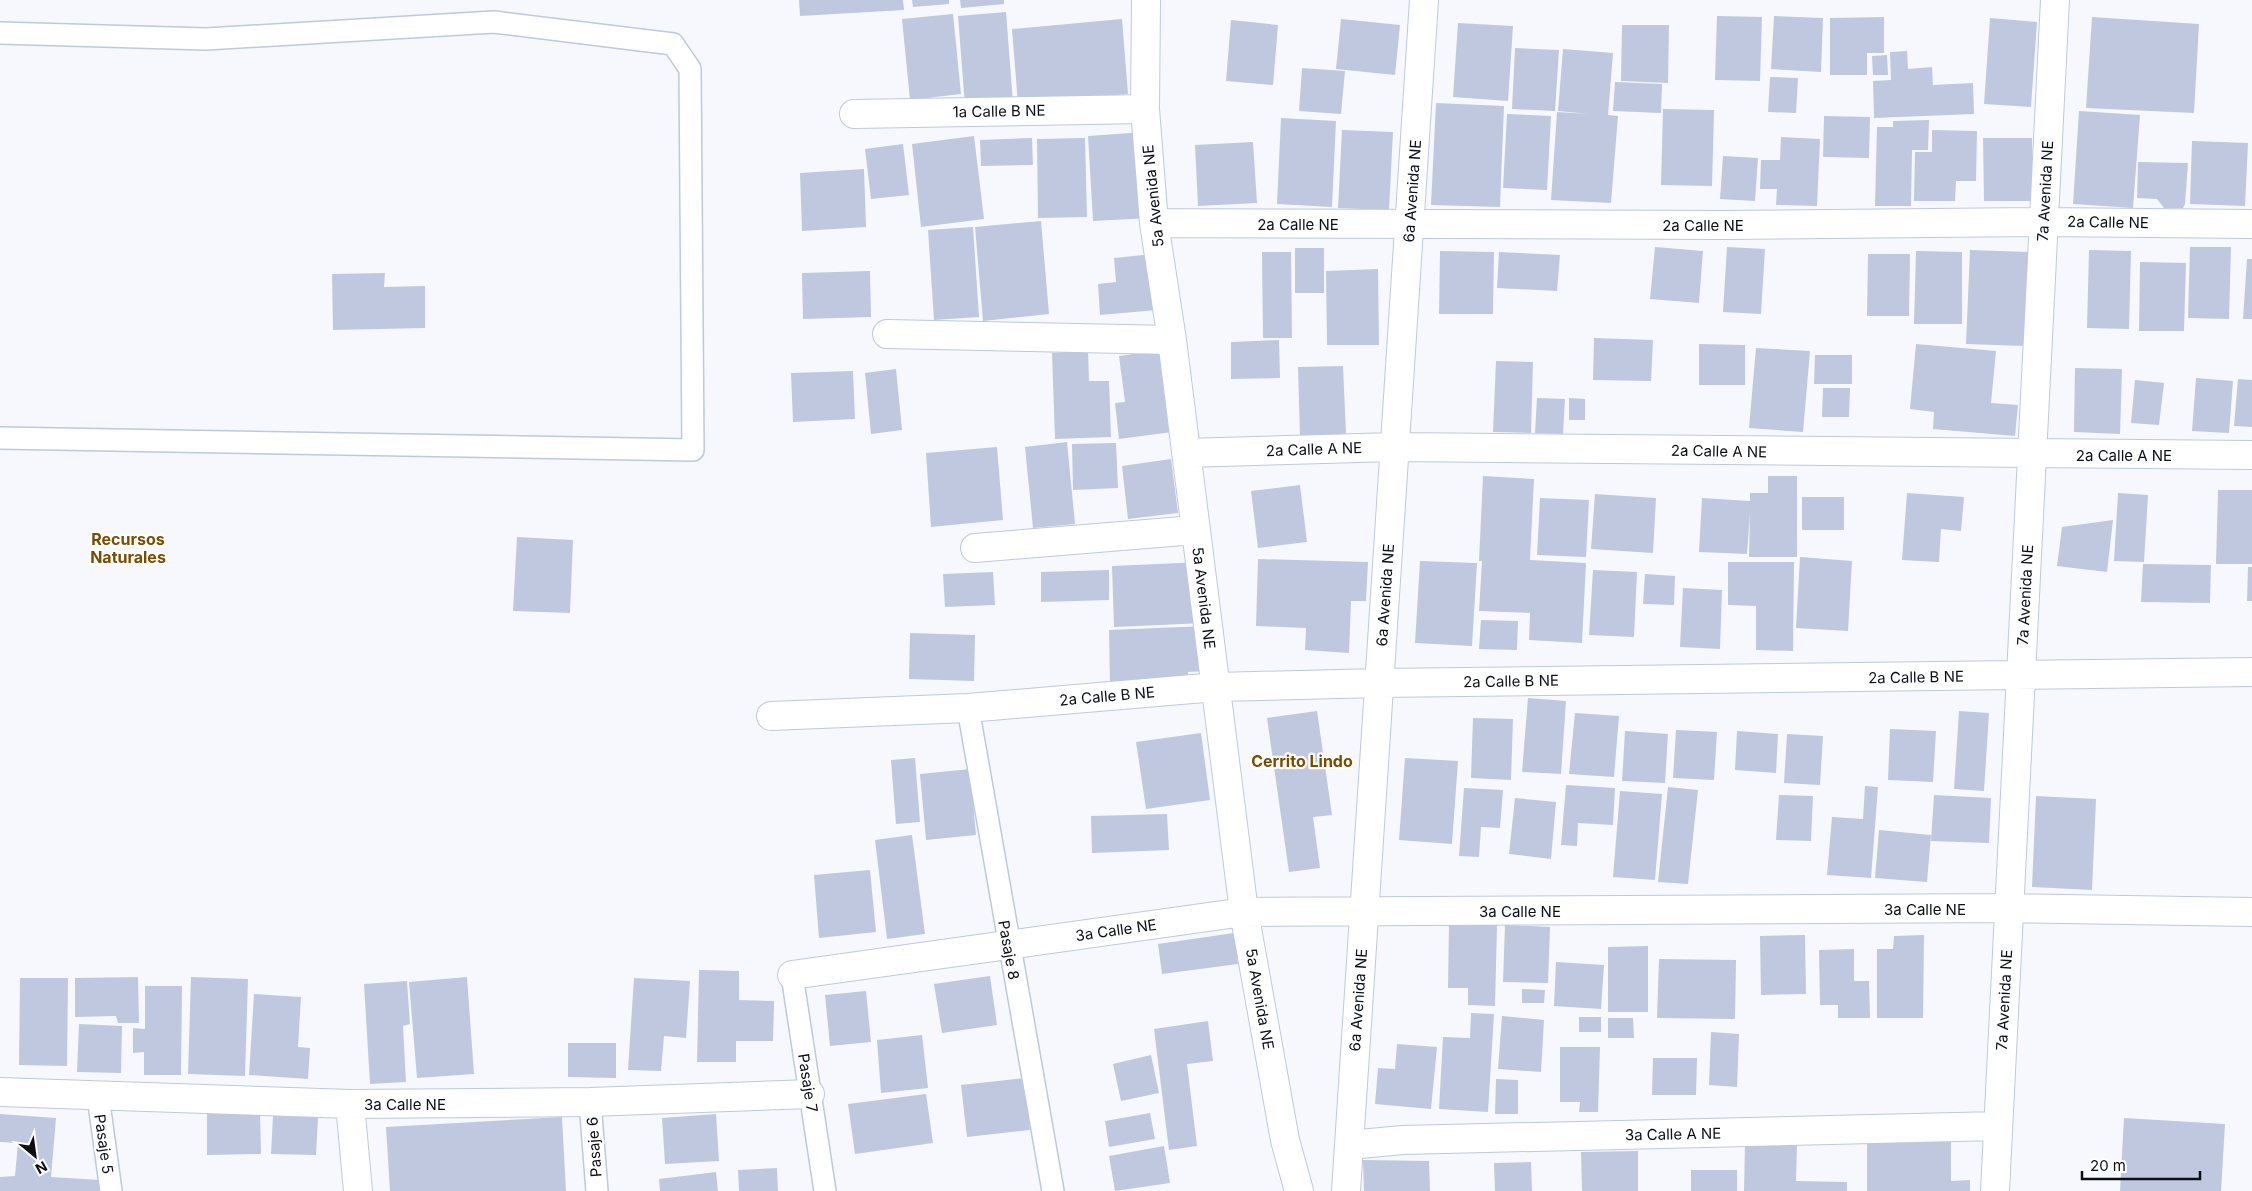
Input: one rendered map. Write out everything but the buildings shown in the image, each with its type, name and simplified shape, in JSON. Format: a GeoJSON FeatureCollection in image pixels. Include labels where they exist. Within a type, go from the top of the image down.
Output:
{"type":"FeatureCollection","features":[{"type":"Feature","properties":{"kind":"street","name":"5a Avenida NE"},"geometry":{"type":"LineString","coordinates":[[1146,0],[1144,109],[1154,223],[1172,340],[1244,912],[1285,1140],[1299,1191]]}},
{"type":"Feature","properties":{"kind":"street","name":"6a Avenida NE"},"geometry":{"type":"LineString","coordinates":[[1346,1191],[1424,0]]}},
{"type":"Feature","properties":{"kind":"street","name":"7a Avenida NE"},"geometry":{"type":"LineString","coordinates":[[1994,1191],[2055,0]]}},
{"type":"Feature","properties":{"kind":"street","name":"1a Calle B NE"},"geometry":{"type":"LineString","coordinates":[[854,114],[1144,109]]}},
{"type":"Feature","properties":{"kind":"street","name":"2a Calle NE"},"geometry":{"type":"LineString","coordinates":[[1154,223],[1725,225],[2044,222],[2252,224]]}},
{"type":"Feature","properties":{"kind":"street"},"geometry":{"type":"LineString","coordinates":[[887,334],[1172,340]]}},
{"type":"Feature","properties":{"kind":"street","name":"2a Calle A NE"},"geometry":{"type":"LineString","coordinates":[[1186,453],[1395,447],[2252,455]]}},
{"type":"Feature","properties":{"kind":"street"},"geometry":{"type":"LineString","coordinates":[[975,548],[1195,530]]}},
{"type":"Feature","properties":{"kind":"street","name":"2a Calle B NE"},"geometry":{"type":"LineString","coordinates":[[771,716],[968,708],[1216,687],[1379,683],[2252,672]]}},
{"type":"Feature","properties":{"kind":"street","name":"3a Calle NE"},"geometry":{"type":"LineString","coordinates":[[792,975],[1244,912],[2009,908],[2252,912]]}},
{"type":"Feature","properties":{"kind":"street","name":"3a Calle NE"},"geometry":{"type":"LineString","coordinates":[[0,1092],[350,1104],[590,1102],[810,1094]]}},
{"type":"Feature","properties":{"kind":"street"},"geometry":{"type":"LineString","coordinates":[[350,1104],[358,1191]]}},
{"type":"Feature","properties":{"kind":"street","name":"3a Calle A NE"},"geometry":{"type":"LineString","coordinates":[[1349,1145],[1403,1140],[1998,1126]]}},
{"type":"Feature","properties":{"kind":"lane"},"geometry":{"type":"LineString","coordinates":[[0,33],[206,39],[494,22],[673,44],[690,69],[693,450],[0,438]]}},
{"type":"Feature","properties":{"kind":"lane","name":"Pasaje 8"},"geometry":{"type":"LineString","coordinates":[[968,708],[1008,946],[1053,1191]]}},
{"type":"Feature","properties":{"kind":"lane","name":"Pasaje 7"},"geometry":{"type":"LineString","coordinates":[[792,975],[825,1191]]}},
{"type":"Feature","properties":{"kind":"lane","name":"Pasaje 5"},"geometry":{"type":"LineString","coordinates":[[98,1096],[111,1191]]}},
{"type":"Feature","properties":{"kind":"lane","name":"Pasaje 6"},"geometry":{"type":"LineString","coordinates":[[590,1102],[597,1191]]}},
{"type":"Feature","properties":{"kind":"district","name":"Recursos Naturales"},"geometry":{"type":"Point","coordinates":[128,548]}},
{"type":"Feature","properties":{"kind":"district","name":"Cerrito Lindo"},"geometry":{"type":"Point","coordinates":[1302,761]}}]}
